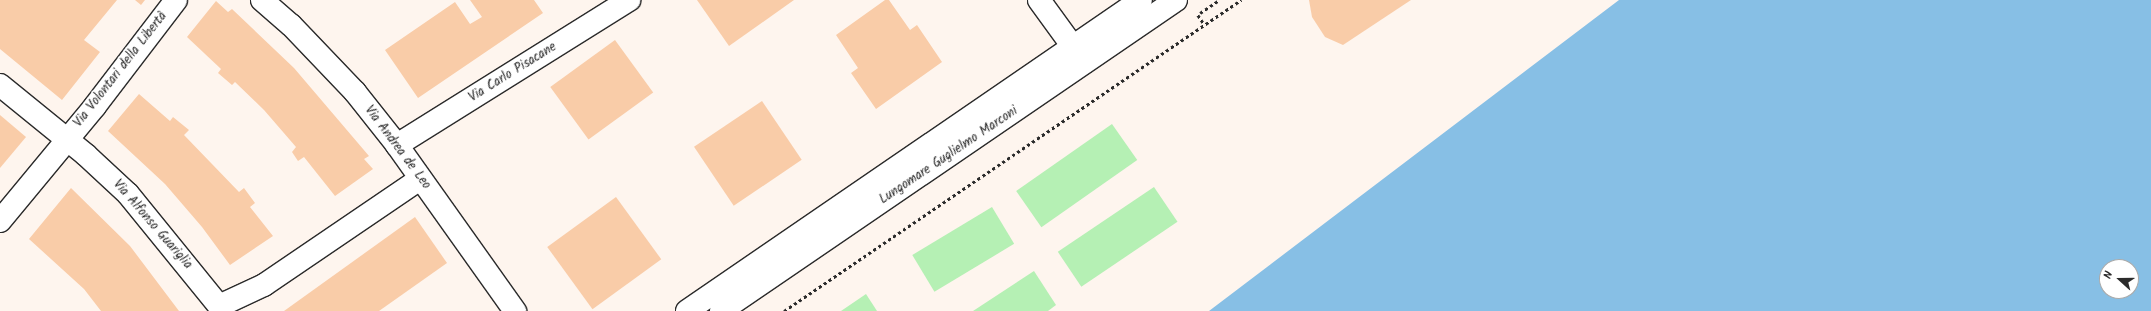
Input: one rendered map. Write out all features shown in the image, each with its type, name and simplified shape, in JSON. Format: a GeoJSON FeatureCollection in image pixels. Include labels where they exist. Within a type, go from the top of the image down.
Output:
{"type":"FeatureCollection","features":[{"type":"Feature","properties":{"kind":"street","name":"Via Volontari della Libertà"},"geometry":{"type":"LineString","coordinates":[[0,221],[64,140],[95,106],[176,0]]}},
{"type":"Feature","properties":{"kind":"street","name":"Via Andrea de Leo"},"geometry":{"type":"LineString","coordinates":[[262,0],[291,25],[355,92],[397,145],[516,311]]}},
{"type":"Feature","properties":{"kind":"street"},"geometry":{"type":"LineString","coordinates":[[1039,0],[1079,55]]}},
{"type":"Feature","properties":{"kind":"street","name":"Lungomare Guglielmo Marconi"},"geometry":{"type":"LineString","coordinates":[[721,311],[1079,55],[1141,0]]}},
{"type":"Feature","properties":{"kind":"street","name":"Lungomare Guglielmo Marconi"},"geometry":{"type":"LineString","coordinates":[[687,311],[1079,55],[1176,0]]}},
{"type":"Feature","properties":{"kind":"street","name":"Via Carlo Pisacane"},"geometry":{"type":"LineString","coordinates":[[397,145],[621,2]]}},
{"type":"Feature","properties":{"kind":"street","name":"Via Alfonso Guariglia"},"geometry":{"type":"LineString","coordinates":[[0,85],[64,140],[86,155],[128,194],[221,308]]}},
{"type":"Feature","properties":{"kind":"street"},"geometry":{"type":"LineString","coordinates":[[221,308],[264,285],[420,179]]}},
{"type":"Feature","properties":{"kind":"path"},"geometry":{"type":"LineString","coordinates":[[784,311],[1241,0]]}},
{"type":"Feature","properties":{"kind":"green space"},"geometry":{"type":"Polygon","coordinates":[[[1112,124],[1137,160],[1041,227],[1016,191],[1112,124]]]}},
{"type":"Feature","properties":{"kind":"green space"},"geometry":{"type":"Polygon","coordinates":[[[1154,187],[1177,222],[1081,287],[1058,252],[1154,187]]]}},
{"type":"Feature","properties":{"kind":"green space"},"geometry":{"type":"Polygon","coordinates":[[[992,207],[1014,244],[934,292],[912,255],[992,207]]]}},
{"type":"Feature","properties":{"kind":"green space"},"geometry":{"type":"Polygon","coordinates":[[[1034,271],[1056,305],[1048,311],[973,311],[1034,271]]]}},
{"type":"Feature","properties":{"kind":"green space"},"geometry":{"type":"Polygon","coordinates":[[[866,294],[877,311],[841,311],[866,294]]]}},
{"type":"Feature","properties":{"kind":"water"},"geometry":{"type":"Polygon","coordinates":[[[1619,0],[2151,0],[2151,311],[1209,311],[1619,0]]]}},
{"type":"Feature","properties":{"kind":"building"},"geometry":{"type":"Polygon","coordinates":[[[0,0],[117,0],[84,40],[100,52],[62,100],[0,49],[0,0]]]}},
{"type":"Feature","properties":{"kind":"building"},"geometry":{"type":"Polygon","coordinates":[[[135,0],[145,0],[141,5],[135,0]]]}},
{"type":"Feature","properties":{"kind":"building"},"geometry":{"type":"Polygon","coordinates":[[[470,0],[534,0],[543,13],[418,98],[385,50],[455,2],[470,24],[482,17],[470,0]]]}},
{"type":"Feature","properties":{"kind":"building"},"geometry":{"type":"Polygon","coordinates":[[[697,0],[794,0],[729,46],[697,0]]]}},
{"type":"Feature","properties":{"kind":"building"},"geometry":{"type":"Polygon","coordinates":[[[885,0],[889,0],[910,30],[917,25],[942,62],[876,109],[851,73],[858,68],[836,35],[885,0]]]}},
{"type":"Feature","properties":{"kind":"building"},"geometry":{"type":"Polygon","coordinates":[[[1309,0],[1411,0],[1343,45],[1325,37],[1312,17],[1309,0]]]}},
{"type":"Feature","properties":{"kind":"building"},"geometry":{"type":"Polygon","coordinates":[[[216,1],[228,12],[232,9],[294,68],[369,156],[364,159],[373,169],[335,196],[304,157],[298,161],[292,152],[296,147],[264,110],[235,82],[232,85],[218,73],[221,69],[187,37],[216,1]]]}},
{"type":"Feature","properties":{"kind":"building"},"geometry":{"type":"Polygon","coordinates":[[[615,40],[653,93],[588,140],[550,87],[615,40]]]}},
{"type":"Feature","properties":{"kind":"building"},"geometry":{"type":"Polygon","coordinates":[[[139,94],[170,121],[173,117],[189,130],[184,135],[239,192],[244,188],[255,203],[250,207],[273,236],[230,265],[202,227],[165,184],[108,131],[139,94]]]}},
{"type":"Feature","properties":{"kind":"building"},"geometry":{"type":"Polygon","coordinates":[[[762,101],[802,160],[734,206],[694,147],[762,101]]]}},
{"type":"Feature","properties":{"kind":"building"},"geometry":{"type":"Polygon","coordinates":[[[0,115],[26,137],[0,168],[0,115]]]}},
{"type":"Feature","properties":{"kind":"building"},"geometry":{"type":"Polygon","coordinates":[[[71,188],[130,246],[179,311],[101,311],[84,289],[29,239],[71,188]]]}},
{"type":"Feature","properties":{"kind":"building"},"geometry":{"type":"Polygon","coordinates":[[[616,197],[661,259],[592,309],[547,247],[616,197]]]}},
{"type":"Feature","properties":{"kind":"building"},"geometry":{"type":"Polygon","coordinates":[[[415,217],[447,263],[379,311],[284,311],[415,217]]]}}]}
